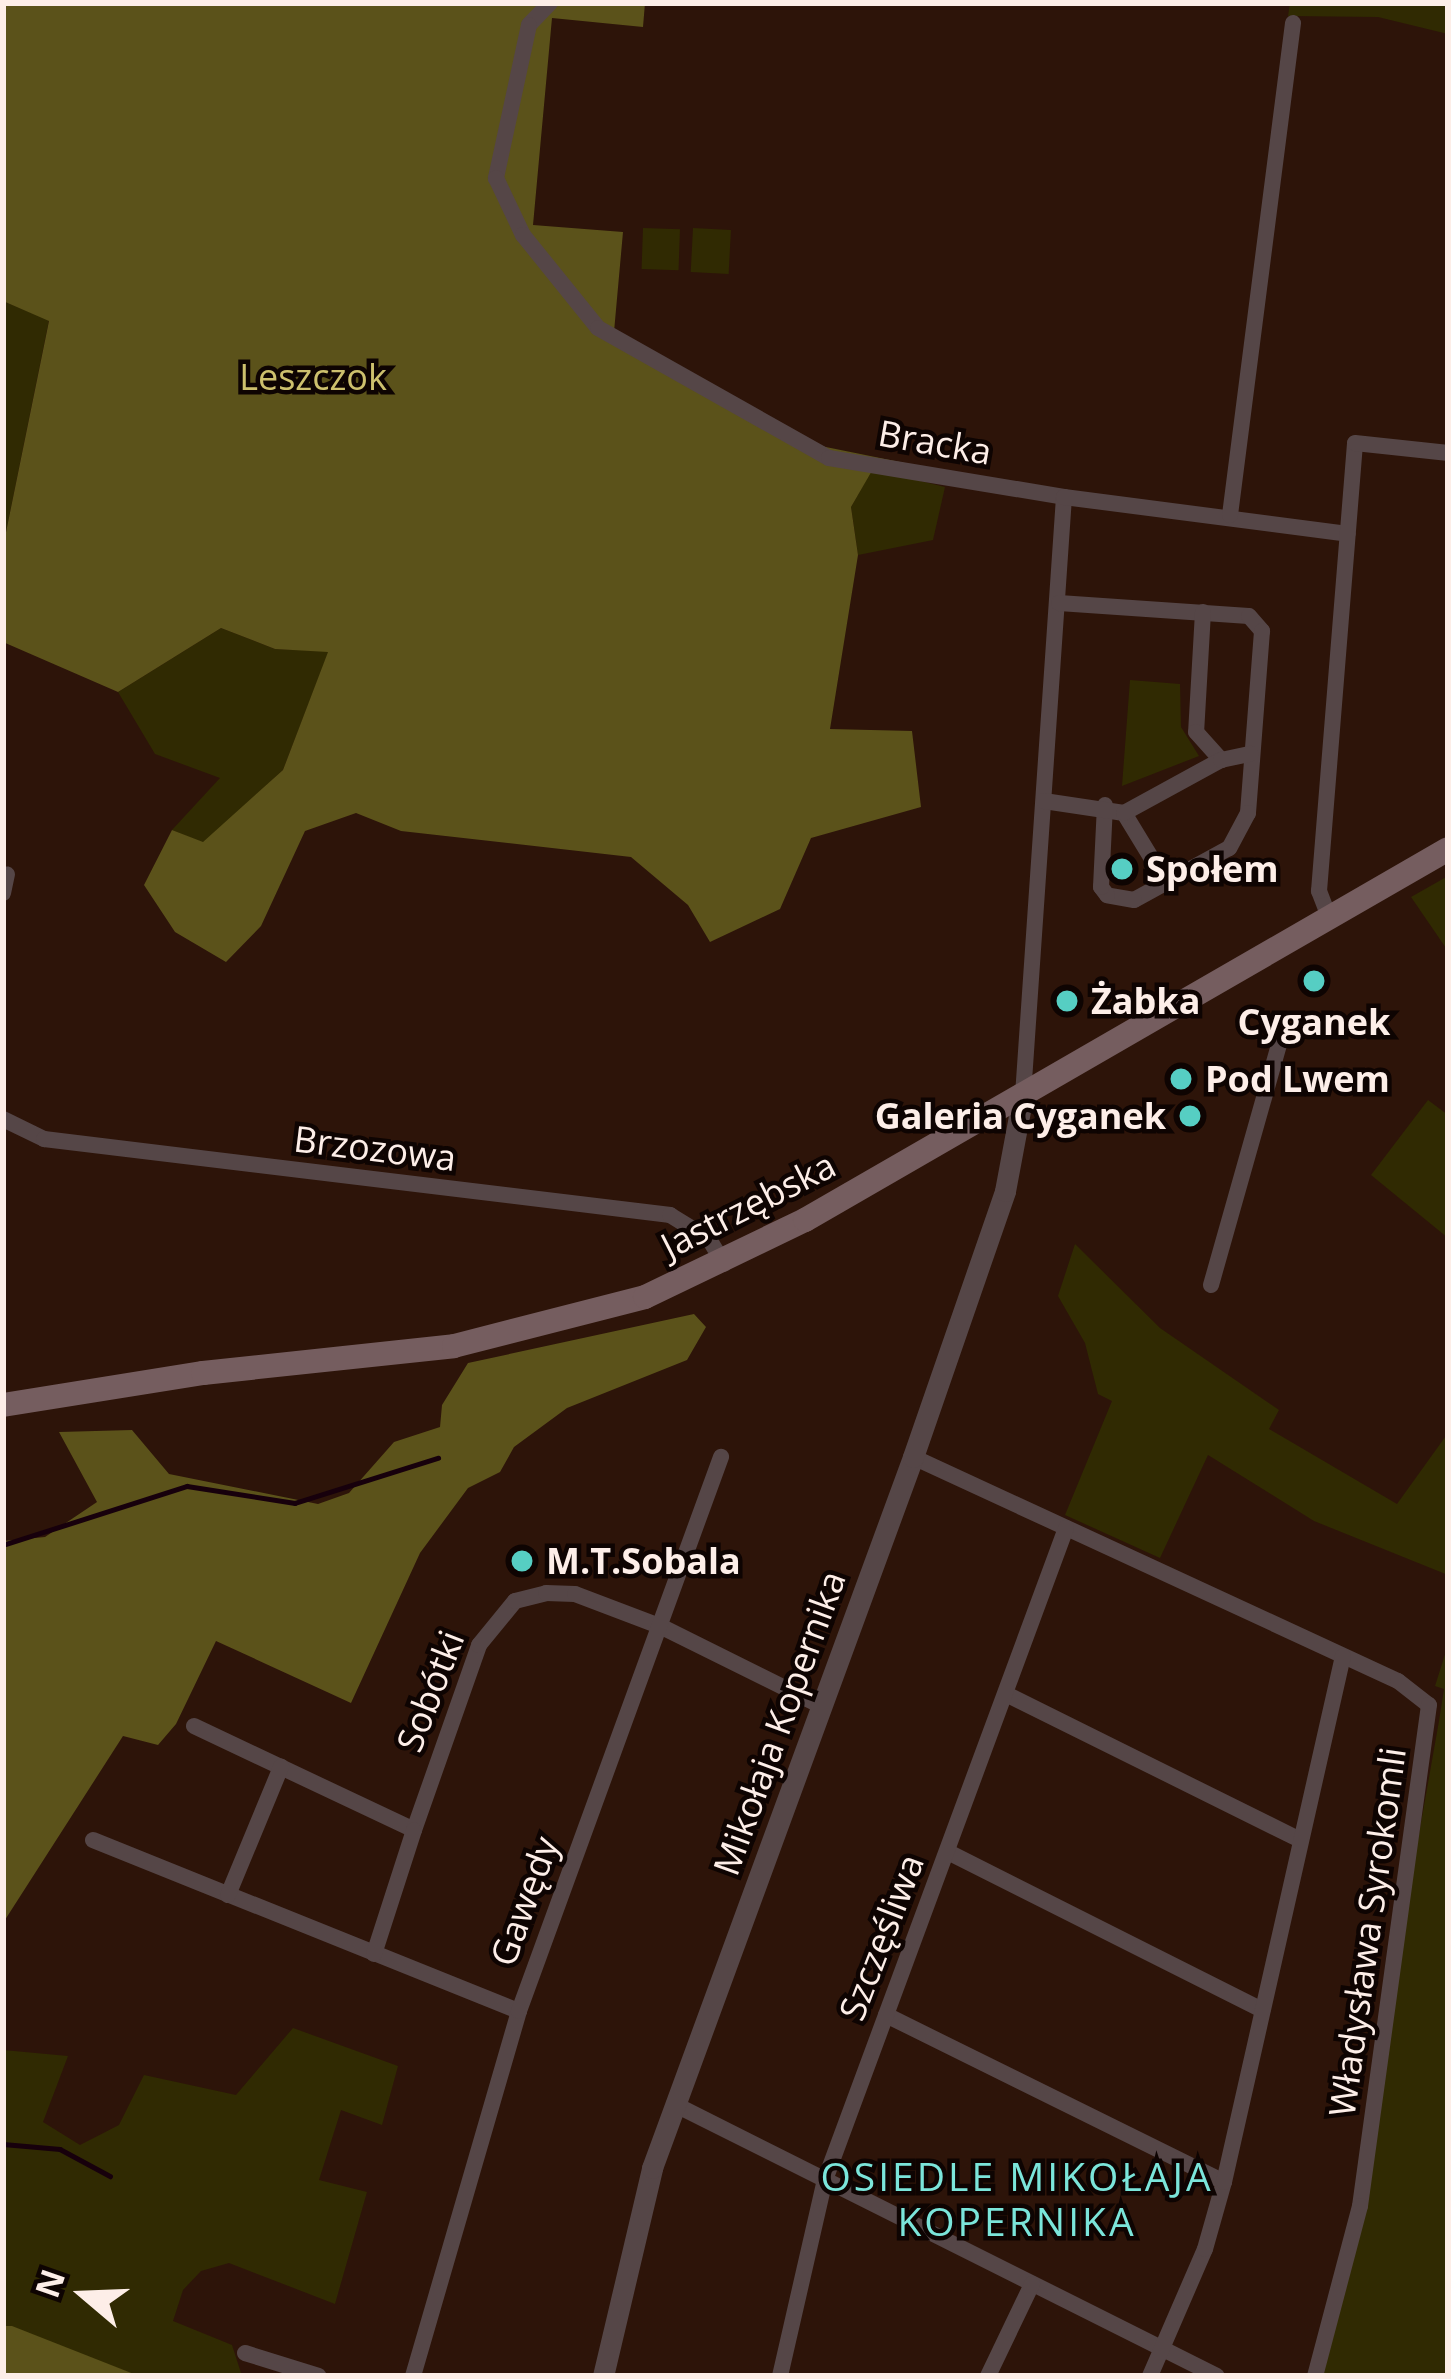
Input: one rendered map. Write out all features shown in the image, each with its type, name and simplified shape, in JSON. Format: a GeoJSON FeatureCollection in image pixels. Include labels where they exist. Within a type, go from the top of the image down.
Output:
{"type":"FeatureCollection","features":[{"type":"Feature","properties":{"kind":"main road","name":"Jastrzębska"},"geometry":{"type":"LineString","coordinates":[[3,1405],[531,1332],[724,1264],[1448,848]]}},
{"type":"Feature","properties":{"kind":"street","name":"Bracka"},"geometry":{"type":"LineString","coordinates":[[550,3],[529,25],[496,178],[523,235],[598,328],[829,458],[1064,497],[1231,514],[1348,533]]}},
{"type":"Feature","properties":{"kind":"street"},"geometry":{"type":"LineString","coordinates":[[1231,514],[1293,23]]}},
{"type":"Feature","properties":{"kind":"street"},"geometry":{"type":"LineString","coordinates":[[1329,917],[1319,891],[1355,443],[1448,454]]}},
{"type":"Feature","properties":{"kind":"street"},"geometry":{"type":"LineString","coordinates":[[1023,1095],[1064,497]]}},
{"type":"Feature","properties":{"kind":"street"},"geometry":{"type":"LineString","coordinates":[[1059,603],[1249,616],[1262,631],[1242,831],[1229,848],[1134,900],[1107,896],[1101,886],[1105,805]]}},
{"type":"Feature","properties":{"kind":"street"},"geometry":{"type":"LineString","coordinates":[[1203,612],[1196,732],[1221,760]]}},
{"type":"Feature","properties":{"kind":"street"},"geometry":{"type":"LineString","coordinates":[[1124,813],[1221,760],[1250,754]]}},
{"type":"Feature","properties":{"kind":"street"},"geometry":{"type":"LineString","coordinates":[[1044,801],[1105,805],[1124,813],[1166,882]]}},
{"type":"Feature","properties":{"kind":"street"},"geometry":{"type":"LineString","coordinates":[[3,893],[7,874]]}},
{"type":"Feature","properties":{"kind":"street"},"geometry":{"type":"LineString","coordinates":[[1211,1285],[1282,1034]]}},
{"type":"Feature","properties":{"kind":"street","name":"Mikołaja Kopernika"},"geometry":{"type":"LineString","coordinates":[[603,2376],[635,2219],[1005,1191],[1023,1095]]}},
{"type":"Feature","properties":{"kind":"street","name":"Brzozowa"},"geometry":{"type":"LineString","coordinates":[[3,1119],[44,1139],[670,1215],[710,1239],[724,1264]]}},
{"type":"Feature","properties":{"kind":"street","name":"Gawędy"},"geometry":{"type":"LineString","coordinates":[[413,2376],[519,2011],[721,1456]]}},
{"type":"Feature","properties":{"kind":"street","name":"Władysława Syrokomli"},"geometry":{"type":"LineString","coordinates":[[913,1457],[1417,1691],[1430,1705],[1430,1733],[1360,2206],[1316,2376]]}},
{"type":"Feature","properties":{"kind":"street","name":"Szczęśliwa"},"geometry":{"type":"LineString","coordinates":[[780,2376],[825,2180],[1066,1528]]}},
{"type":"Feature","properties":{"kind":"street","name":"Sobótki"},"geometry":{"type":"LineString","coordinates":[[374,1954],[478,1646],[506,1609],[546,1593],[575,1594],[662,1627],[820,1706]]}},
{"type":"Feature","properties":{"kind":"street"},"geometry":{"type":"LineString","coordinates":[[1150,2376],[1224,2182],[1343,1656]]}},
{"type":"Feature","properties":{"kind":"street"},"geometry":{"type":"LineString","coordinates":[[1006,1694],[1298,1839]]}},
{"type":"Feature","properties":{"kind":"street"},"geometry":{"type":"LineString","coordinates":[[194,1726],[414,1830]]}},
{"type":"Feature","properties":{"kind":"street"},"geometry":{"type":"LineString","coordinates":[[228,1894],[281,1767]]}},
{"type":"Feature","properties":{"kind":"street"},"geometry":{"type":"LineString","coordinates":[[93,1840],[519,2011]]}},
{"type":"Feature","properties":{"kind":"street"},"geometry":{"type":"LineString","coordinates":[[948,1852],[1262,2010]]}},
{"type":"Feature","properties":{"kind":"street"},"geometry":{"type":"LineString","coordinates":[[886,2015],[1224,2182]]}},
{"type":"Feature","properties":{"kind":"street"},"geometry":{"type":"LineString","coordinates":[[674,2104],[1216,2376]]}},
{"type":"Feature","properties":{"kind":"street"},"geometry":{"type":"LineString","coordinates":[[988,2376],[1032,2284]]}},
{"type":"Feature","properties":{"kind":"street"},"geometry":{"type":"LineString","coordinates":[[245,2353],[319,2376]]}},
{"type":"Feature","properties":{"kind":"shaded area"},"geometry":{"type":"Polygon","coordinates":[[[1290,3],[1448,3],[1448,34],[1378,17],[1288,16],[1290,3]]]}},
{"type":"Feature","properties":{"kind":"shaded area"},"geometry":{"type":"Polygon","coordinates":[[[643,228],[680,229],[679,270],[642,269],[643,228]]]}},
{"type":"Feature","properties":{"kind":"shaded area"},"geometry":{"type":"Polygon","coordinates":[[[693,228],[731,230],[729,274],[691,272],[693,228]]]}},
{"type":"Feature","properties":{"kind":"shaded area"},"geometry":{"type":"Polygon","coordinates":[[[3,301],[49,320],[3,547],[3,301]]]}},
{"type":"Feature","properties":{"kind":"shaded area"},"geometry":{"type":"Polygon","coordinates":[[[872,469],[945,487],[933,540],[858,555],[851,507],[872,469]]]}},
{"type":"Feature","properties":{"kind":"shaded area"},"geometry":{"type":"Polygon","coordinates":[[[221,628],[275,649],[329,651],[283,770],[203,843],[172,830],[220,778],[155,754],[118,692],[221,628]]]}},
{"type":"Feature","properties":{"kind":"shaded area"},"geometry":{"type":"Polygon","coordinates":[[[1130,680],[1180,684],[1181,727],[1199,756],[1122,786],[1130,680]]]}},
{"type":"Feature","properties":{"kind":"shaded area"},"geometry":{"type":"Polygon","coordinates":[[[1448,876],[1448,951],[1411,897],[1448,876]]]}},
{"type":"Feature","properties":{"kind":"shaded area"},"geometry":{"type":"Polygon","coordinates":[[[1428,1100],[1448,1115],[1448,1238],[1371,1175],[1428,1100]]]}},
{"type":"Feature","properties":{"kind":"shaded area"},"geometry":{"type":"Polygon","coordinates":[[[1075,1244],[1160,1328],[1279,1410],[1269,1429],[1397,1504],[1448,1433],[1448,1575],[1314,1521],[1208,1455],[1160,1558],[1065,1515],[1112,1401],[1098,1394],[1085,1343],[1058,1296],[1075,1244]]]}},
{"type":"Feature","properties":{"kind":"shaded area"},"geometry":{"type":"Polygon","coordinates":[[[1448,1645],[1448,2376],[1323,2376],[1439,1721],[1444,1689],[1435,1686],[1448,1645]]]}},
{"type":"Feature","properties":{"kind":"shaded area"},"geometry":{"type":"Polygon","coordinates":[[[293,2028],[398,2066],[382,2125],[341,2110],[319,2180],[367,2192],[335,2304],[229,2263],[201,2271],[183,2290],[173,2321],[232,2345],[242,2376],[139,2376],[3,2326],[3,2050],[68,2056],[43,2122],[80,2145],[119,2125],[144,2075],[236,2095],[293,2028]]]}},
{"type":"Feature","properties":{"kind":"green space","name":"Leszczok"},"geometry":{"type":"Polygon","coordinates":[[[3,3],[645,3],[643,27],[552,18],[533,225],[623,232],[614,332],[811,444],[979,478],[1007,495],[873,469],[851,507],[858,555],[830,729],[912,731],[921,807],[811,838],[780,909],[710,942],[688,905],[631,857],[401,831],[356,813],[305,831],[261,926],[226,962],[175,932],[144,885],[172,830],[203,842],[283,770],[328,652],[275,649],[221,628],[118,692],[3,642],[3,547],[49,321],[3,301],[3,3]]]}},
{"type":"Feature","properties":{"kind":"green space"},"geometry":{"type":"Polygon","coordinates":[[[694,1314],[706,1327],[687,1360],[567,1408],[514,1447],[500,1472],[468,1488],[420,1553],[351,1703],[216,1641],[176,1724],[158,1745],[123,1736],[3,1923],[3,1541],[45,1537],[97,1502],[59,1432],[132,1430],[169,1474],[318,1504],[349,1493],[394,1442],[440,1427],[442,1405],[468,1363],[694,1314]]]}},
{"type":"Feature","properties":{"kind":"green space"},"geometry":{"type":"Polygon","coordinates":[[[3,2326],[12,2326],[139,2376],[3,2376],[3,2326]]]}},
{"type":"Feature","properties":{"kind":"waterway"},"geometry":{"type":"LineString","coordinates":[[3,1545],[187,1486],[295,1503],[438,1458]]}},
{"type":"Feature","properties":{"kind":"waterway"},"geometry":{"type":"LineString","coordinates":[[3,2144],[60,2149],[110,2176]]}},
{"type":"Feature","properties":{"kind":"place","name":"Społem"},"geometry":{"type":"Point","coordinates":[1122,869]}},
{"type":"Feature","properties":{"kind":"place","name":"Cyganek"},"geometry":{"type":"Point","coordinates":[1314,981]}},
{"type":"Feature","properties":{"kind":"place","name":"Żabka"},"geometry":{"type":"Point","coordinates":[1067,1001]}},
{"type":"Feature","properties":{"kind":"place","name":"Pod Lwem"},"geometry":{"type":"Point","coordinates":[1181,1079]}},
{"type":"Feature","properties":{"kind":"place","name":"Galeria Cyganek"},"geometry":{"type":"Point","coordinates":[1190,1116]}},
{"type":"Feature","properties":{"kind":"place","name":"M.T.Sobala"},"geometry":{"type":"Point","coordinates":[522,1561]}},
{"type":"Feature","properties":{"kind":"district","name":"OSIEDLE MIKOŁAJA KOPERNIKA"},"geometry":{"type":"Point","coordinates":[1017,2200]}}]}
